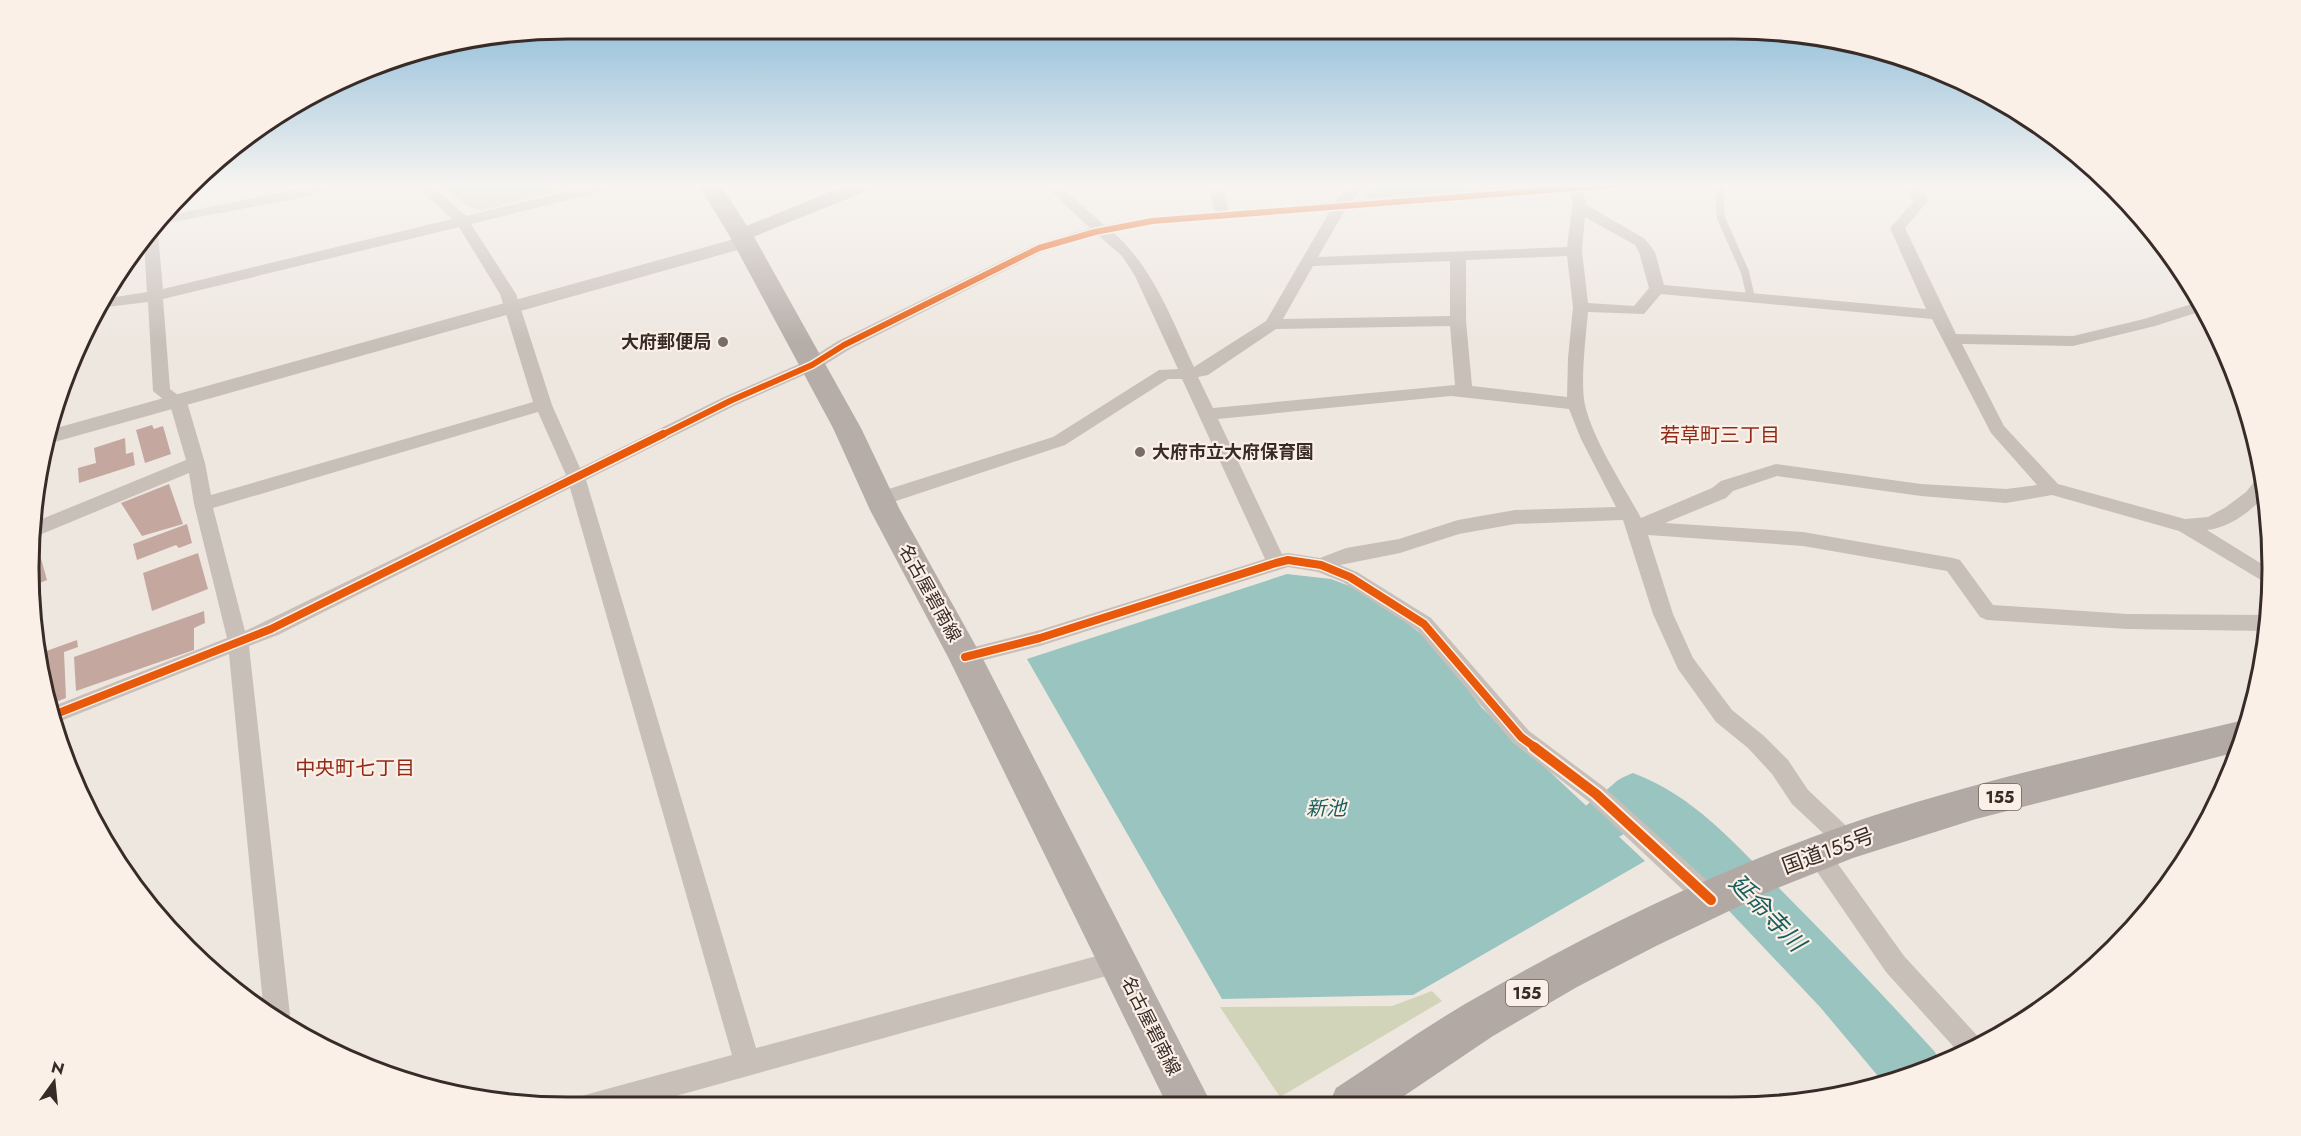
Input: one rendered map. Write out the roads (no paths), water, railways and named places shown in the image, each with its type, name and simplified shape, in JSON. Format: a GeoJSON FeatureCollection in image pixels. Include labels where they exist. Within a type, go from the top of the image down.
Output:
{"type":"FeatureCollection","features":[{"type":"Feature","properties":{"kind":"highway","name":"国道155号"},"geometry":{"type":"LineString","coordinates":[[1363,1097],[1478,1021],[1553,978],[1641,932],[1761,876],[1832,848],[1976,802],[2234,737]]}},
{"type":"Feature","properties":{"kind":"main road","name":"名古屋碧南線"},"geometry":{"type":"LineString","coordinates":[[742,237],[847,428],[880,499],[965,657],[1186,1097]]}},
{"type":"Feature","properties":{"kind":"street"},"geometry":{"type":"LineString","coordinates":[[111,302],[155,296],[401,237]]}},
{"type":"Feature","properties":{"kind":"street"},"geometry":{"type":"LineString","coordinates":[[472,237],[511,301],[543,405],[576,478],[748,1064]]}},
{"type":"Feature","properties":{"kind":"street"},"geometry":{"type":"LineString","coordinates":[[56,435],[170,397],[737,237]]}},
{"type":"Feature","properties":{"kind":"street"},"geometry":{"type":"LineString","coordinates":[[59,713],[271,629],[730,401],[812,365],[844,345],[1039,248],[1075,237]]}},
{"type":"Feature","properties":{"kind":"street"},"geometry":{"type":"LineString","coordinates":[[1110,237],[1127,253],[1143,276],[1276,563]]}},
{"type":"Feature","properties":{"kind":"street"},"geometry":{"type":"LineString","coordinates":[[880,499],[1059,441],[1165,374],[1188,374],[1202,371],[1272,324],[1322,237]]}},
{"type":"Feature","properties":{"kind":"street"},"geometry":{"type":"LineString","coordinates":[[1576,237],[1574,251],[1581,307],[1576,358],[1576,404],[1590,439],[1632,520],[1663,614],[1685,663],[1724,716],[1780,767],[1832,848],[1895,964],[1967,1042]]}},
{"type":"Feature","properties":{"kind":"street"},"geometry":{"type":"LineString","coordinates":[[1631,237],[1640,242],[1647,252],[1657,289]]}},
{"type":"Feature","properties":{"kind":"street"},"geometry":{"type":"LineString","coordinates":[[1901,237],[1937,315],[1997,429],[2052,489]]}},
{"type":"Feature","properties":{"kind":"street"},"geometry":{"type":"LineString","coordinates":[[151,242],[155,296],[170,397],[196,463],[203,504],[238,643],[277,1010]]}},
{"type":"Feature","properties":{"kind":"street"},"geometry":{"type":"LineString","coordinates":[[1308,262],[1574,251]]}},
{"type":"Feature","properties":{"kind":"street"},"geometry":{"type":"LineString","coordinates":[[1458,256],[1458,321],[1464,391]]}},
{"type":"Feature","properties":{"kind":"street"},"geometry":{"type":"LineString","coordinates":[[1657,289],[1937,315]]}},
{"type":"Feature","properties":{"kind":"street"},"geometry":{"type":"LineString","coordinates":[[1581,307],[1638,311],[1657,289]]}},
{"type":"Feature","properties":{"kind":"street"},"geometry":{"type":"LineString","coordinates":[[1951,339],[2073,341],[2149,323],[2193,308]]}},
{"type":"Feature","properties":{"kind":"street"},"geometry":{"type":"LineString","coordinates":[[1272,324],[1458,321]]}},
{"type":"Feature","properties":{"kind":"street"},"geometry":{"type":"LineString","coordinates":[[1206,414],[1413,393],[1464,391],[1576,404]]}},
{"type":"Feature","properties":{"kind":"street"},"geometry":{"type":"LineString","coordinates":[[61,418],[170,397]]}},
{"type":"Feature","properties":{"kind":"street"},"geometry":{"type":"LineString","coordinates":[[203,504],[543,405]]}},
{"type":"Feature","properties":{"kind":"street"},"geometry":{"type":"LineString","coordinates":[[41,527],[196,463]]}},
{"type":"Feature","properties":{"kind":"street"},"geometry":{"type":"LineString","coordinates":[[1632,520],[1719,493],[1727,486],[1776,470],[1921,490],[2006,496],[2052,489],[2185,526],[2262,573]]}},
{"type":"Feature","properties":{"kind":"street"},"geometry":{"type":"LineString","coordinates":[[2185,526],[2212,523],[2233,512],[2256,493]]}},
{"type":"Feature","properties":{"kind":"street"},"geometry":{"type":"LineString","coordinates":[[1321,565],[1346,555],[1400,546],[1458,527],[1515,517],[1632,520],[1803,538],[1953,564],[1987,612],[2062,619],[2208,624],[2259,623]]}},
{"type":"Feature","properties":{"kind":"street"},"geometry":{"type":"LineString","coordinates":[[965,657],[1040,638],[1276,563],[1288,560],[1321,565],[1359,581],[1424,624],[1521,737],[1596,794],[1712,900]]}},
{"type":"Feature","properties":{"kind":"street"},"geometry":{"type":"LineString","coordinates":[[625,1097],[1119,962]]}},
{"type":"Feature","properties":{"kind":"lane"},"geometry":{"type":"LineString","coordinates":[[1729,237],[1745,272],[1751,298]]}},
{"type":"Feature","properties":{"kind":"water","name":"新池"},"geometry":{"type":"Polygon","coordinates":[[[1287,574],[1331,579],[1371,594],[1435,645],[1482,708],[1645,861],[1413,995],[1222,999],[1027,659],[1287,574]]]}},
{"type":"Feature","properties":{"kind":"waterway","name":"延命寺川"},"geometry":{"type":"LineString","coordinates":[[1603,820],[1623,807],[1633,795],[1681,825],[1840,988],[1909,1067]]}},
{"type":"Feature","properties":{"kind":"place","name":"大府郵便局"},"geometry":{"type":"Point","coordinates":[723,342]}},
{"type":"Feature","properties":{"kind":"place","name":"大府市立大府保育園"},"geometry":{"type":"Point","coordinates":[1140,452]}},
{"type":"Feature","properties":{"kind":"district","name":"若草町三丁目"},"geometry":{"type":"Point","coordinates":[1720,435]}},
{"type":"Feature","properties":{"kind":"district","name":"中央町七丁目"},"geometry":{"type":"Point","coordinates":[355,768]}}]}
